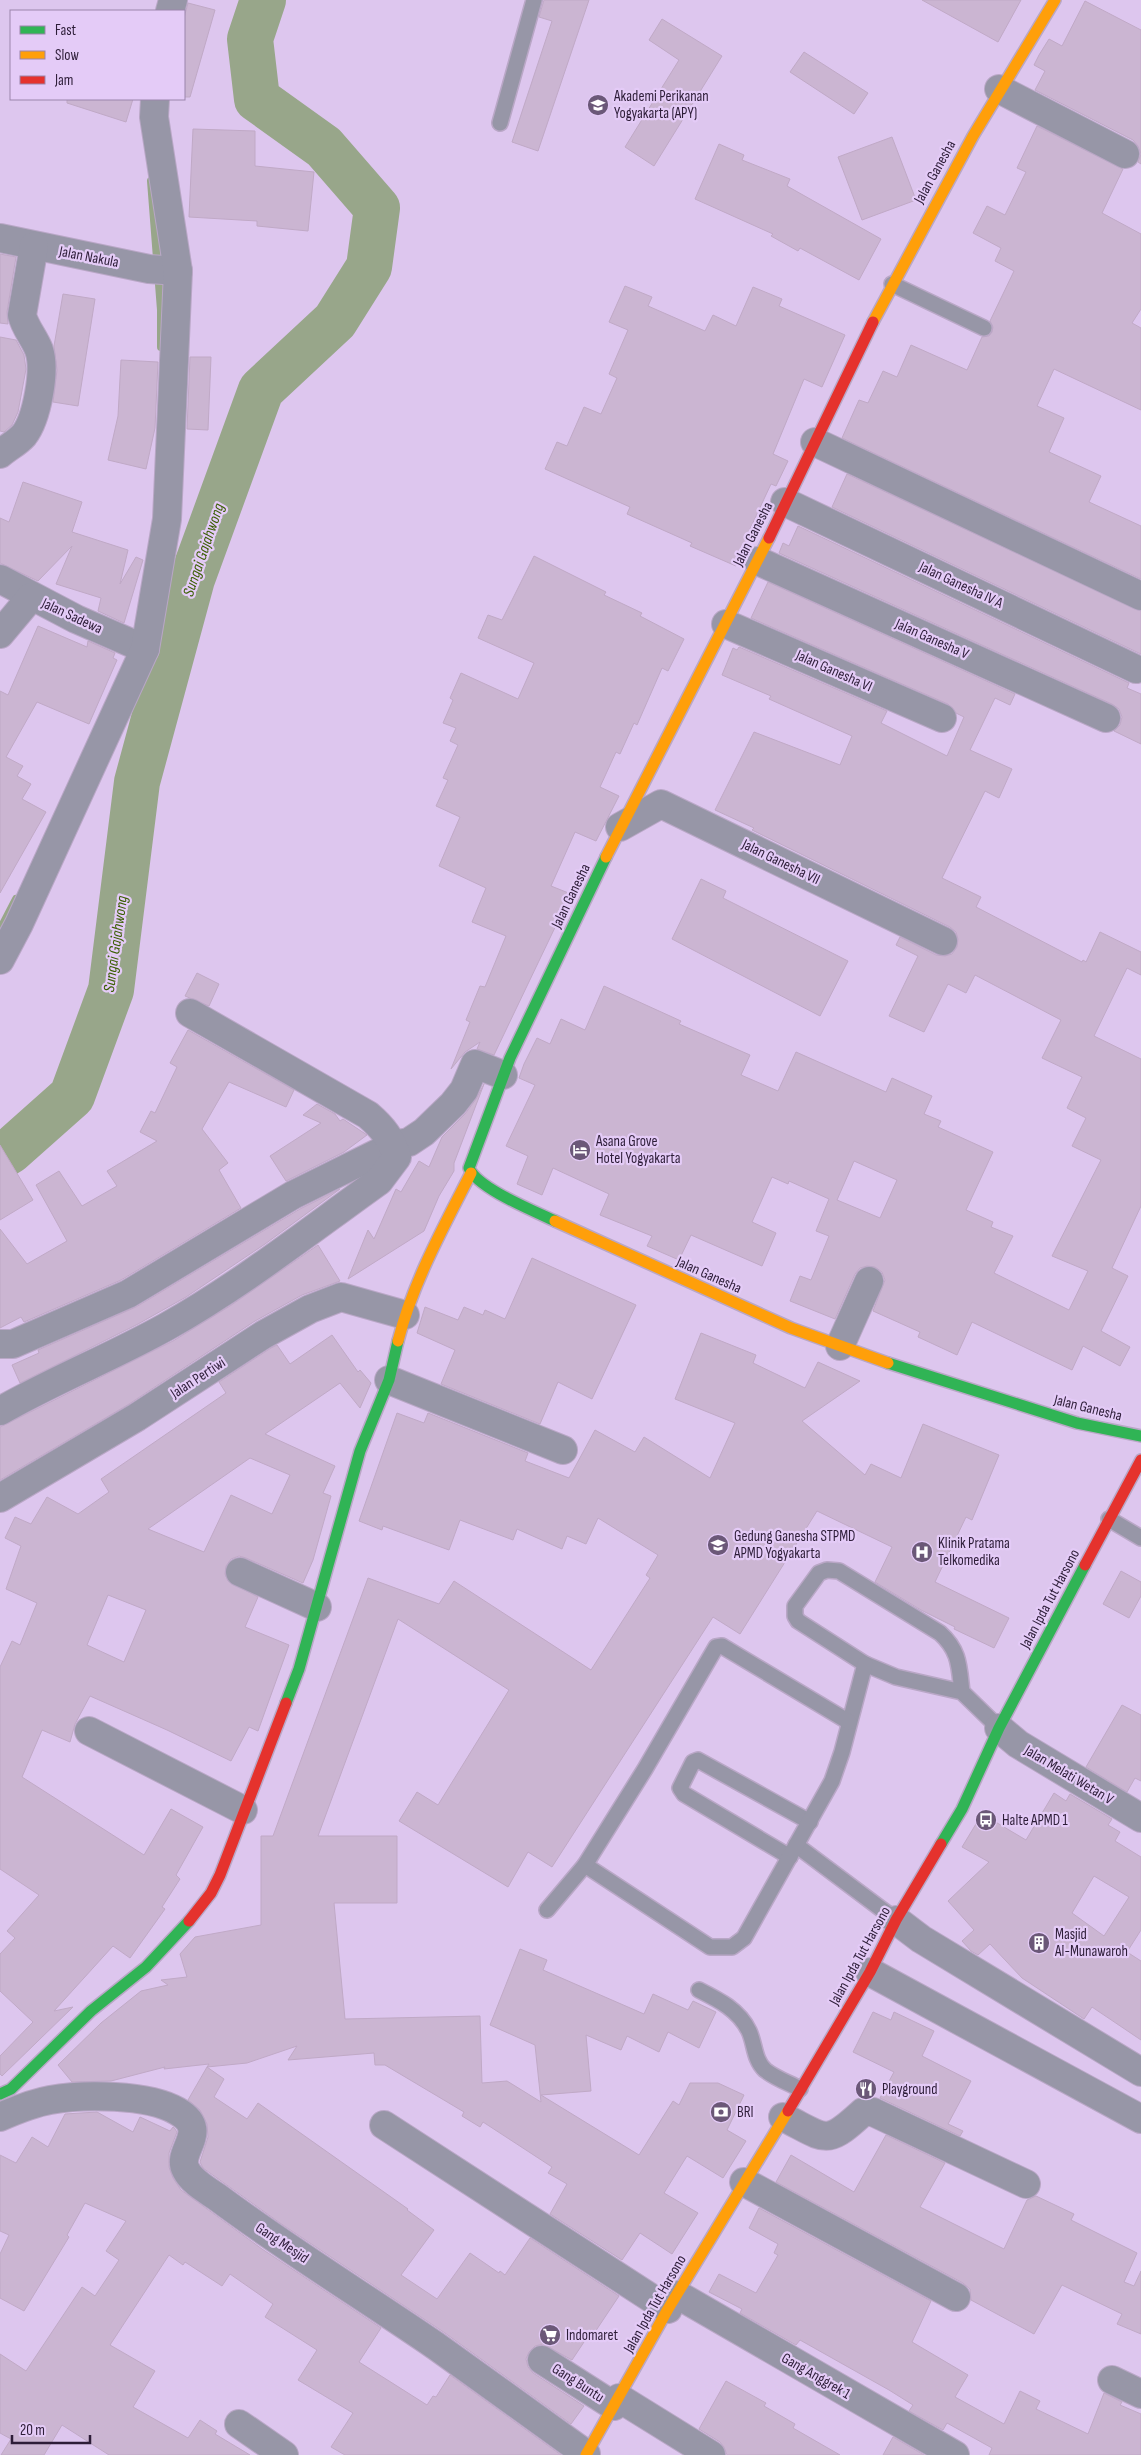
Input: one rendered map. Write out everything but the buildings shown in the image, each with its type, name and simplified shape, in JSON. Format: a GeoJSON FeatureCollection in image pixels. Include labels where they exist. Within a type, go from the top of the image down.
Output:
{"type":"FeatureCollection","features":[{"type":"Feature","properties":{"kind":"street","name":"Jalan Ganesha"},"geometry":{"type":"LineString","coordinates":[[1055,0],[999,89],[892,284],[758,561],[620,827],[503,1075],[469,1168],[470,1173],[483,1184],[553,1220],[791,1328],[896,1366],[1078,1422],[1141,1436]]}},
{"type":"Feature","properties":{"kind":"street"},"geometry":{"type":"LineString","coordinates":[[999,89],[1125,154]]}},
{"type":"Feature","properties":{"kind":"street"},"geometry":{"type":"LineString","coordinates":[[0,960],[10,920],[138,646],[167,519],[165,271],[154,117],[155,100]]}},
{"type":"Feature","properties":{"kind":"street","name":"Jalan Nakula"},"geometry":{"type":"LineString","coordinates":[[0,238],[165,271]]}},
{"type":"Feature","properties":{"kind":"street"},"geometry":{"type":"LineString","coordinates":[[0,454],[24,434],[36,408],[41,364],[39,350],[25,326],[22,315],[34,246]]}},
{"type":"Feature","properties":{"kind":"street"},"geometry":{"type":"LineString","coordinates":[[815,442],[1141,596]]}},
{"type":"Feature","properties":{"kind":"street","name":"Jalan Ganesha IV A"},"geometry":{"type":"LineString","coordinates":[[785,502],[1136,669]]}},
{"type":"Feature","properties":{"kind":"street","name":"Jalan Ganesha V"},"geometry":{"type":"LineString","coordinates":[[758,561],[1106,718]]}},
{"type":"Feature","properties":{"kind":"street","name":"Jalan Sadewa"},"geometry":{"type":"LineString","coordinates":[[0,579],[31,597],[138,646]]}},
{"type":"Feature","properties":{"kind":"street"},"geometry":{"type":"LineString","coordinates":[[0,634],[31,597]]}},
{"type":"Feature","properties":{"kind":"street","name":"Jalan Ganesha VI"},"geometry":{"type":"LineString","coordinates":[[726,624],[942,718]]}},
{"type":"Feature","properties":{"kind":"street","name":"Jalan Ganesha VII"},"geometry":{"type":"LineString","coordinates":[[620,827],[661,804],[943,941]]}},
{"type":"Feature","properties":{"kind":"street"},"geometry":{"type":"LineString","coordinates":[[0,1411],[34,1392],[166,1327],[220,1294],[379,1181],[397,1157],[394,1145],[380,1125],[368,1115],[190,1013]]}},
{"type":"Feature","properties":{"kind":"street"},"geometry":{"type":"LineString","coordinates":[[0,1344],[13,1344],[128,1294],[293,1194],[394,1145],[409,1142],[424,1132],[453,1104],[464,1090],[475,1064],[503,1075]]}},
{"type":"Feature","properties":{"kind":"street"},"geometry":{"type":"LineString","coordinates":[[0,2094],[11,2088],[91,2011],[146,1967],[189,1921],[211,1893],[220,1875],[243,1810],[270,1747],[299,1669],[360,1451],[389,1380],[405,1316],[431,1252],[470,1173]]}},
{"type":"Feature","properties":{"kind":"street"},"geometry":{"type":"LineString","coordinates":[[840,1346],[869,1281]]}},
{"type":"Feature","properties":{"kind":"street","name":"Jalan Pertiwi"},"geometry":{"type":"LineString","coordinates":[[0,1498],[137,1417],[263,1335],[310,1310],[341,1297],[405,1316]]}},
{"type":"Feature","properties":{"kind":"street"},"geometry":{"type":"LineString","coordinates":[[389,1380],[563,1450]]}},
{"type":"Feature","properties":{"kind":"street","name":"Jalan Ipda Tut Harsono"},"geometry":{"type":"LineString","coordinates":[[586,2455],[673,2302],[870,1972],[896,1920],[962,1809],[999,1728],[1141,1460]]}},
{"type":"Feature","properties":{"kind":"street"},"geometry":{"type":"LineString","coordinates":[[240,1572],[317,1607]]}},
{"type":"Feature","properties":{"kind":"street","name":"Jalan Melati Wetan V"},"geometry":{"type":"LineString","coordinates":[[999,1728],[1018,1744],[1141,1818]]}},
{"type":"Feature","properties":{"kind":"street"},"geometry":{"type":"LineString","coordinates":[[89,1730],[243,1810]]}},
{"type":"Feature","properties":{"kind":"street"},"geometry":{"type":"LineString","coordinates":[[896,1920],[921,1939],[1141,2072]]}},
{"type":"Feature","properties":{"kind":"street"},"geometry":{"type":"LineString","coordinates":[[870,1972],[1141,2119]]}},
{"type":"Feature","properties":{"kind":"street","name":"Gang Mesjid"},"geometry":{"type":"LineString","coordinates":[[0,2116],[43,2102],[74,2097],[146,2101],[178,2112],[188,2119],[192,2126],[191,2140],[183,2163],[185,2169],[195,2180],[252,2223],[435,2346],[586,2455]]}},
{"type":"Feature","properties":{"kind":"street"},"geometry":{"type":"LineString","coordinates":[[783,2117],[818,2135],[831,2136],[841,2132],[863,2112],[873,2112],[1026,2184]]}},
{"type":"Feature","properties":{"kind":"street","name":"Gang Anggrek 1"},"geometry":{"type":"LineString","coordinates":[[384,2125],[673,2302],[955,2455]]}},
{"type":"Feature","properties":{"kind":"street"},"geometry":{"type":"LineString","coordinates":[[744,2182],[956,2297]]}},
{"type":"Feature","properties":{"kind":"street","name":"Gang Buntu"},"geometry":{"type":"LineString","coordinates":[[542,2360],[711,2455]]}},
{"type":"Feature","properties":{"kind":"street"},"geometry":{"type":"LineString","coordinates":[[1112,2380],[1141,2394]]}},
{"type":"Feature","properties":{"kind":"street"},"geometry":{"type":"LineString","coordinates":[[239,2424],[284,2455]]}},
{"type":"Feature","properties":{"kind":"lane"},"geometry":{"type":"LineString","coordinates":[[500,123],[534,0]]}},
{"type":"Feature","properties":{"kind":"lane"},"geometry":{"type":"LineString","coordinates":[[892,284],[984,328]]}},
{"type":"Feature","properties":{"kind":"lane"},"geometry":{"type":"LineString","coordinates":[[1109,1519],[1141,1538]]}},
{"type":"Feature","properties":{"kind":"lane"},"geometry":{"type":"LineString","coordinates":[[962,1692],[956,1652],[950,1642],[940,1633],[838,1571],[818,1573],[795,1606],[795,1616],[798,1622],[865,1664],[914,1683],[962,1692],[999,1728]]}},
{"type":"Feature","properties":{"kind":"lane"},"geometry":{"type":"LineString","coordinates":[[547,1910],[585,1865],[645,1769],[717,1646],[722,1646],[849,1722]]}},
{"type":"Feature","properties":{"kind":"lane"},"geometry":{"type":"LineString","coordinates":[[585,1865],[710,1947],[732,1947],[744,1938],[832,1781],[842,1752],[865,1664]]}},
{"type":"Feature","properties":{"kind":"lane"},"geometry":{"type":"LineString","coordinates":[[810,1822],[698,1760],[693,1762],[680,1788],[684,1794],[793,1851],[896,1920]]}},
{"type":"Feature","properties":{"kind":"lane"},"geometry":{"type":"LineString","coordinates":[[699,1990],[724,2002],[736,2012],[750,2032],[754,2050],[766,2071],[800,2089]]}},
{"type":"Feature","properties":{"kind":"waterway","name":"Sungai Gajahwong"},"geometry":{"type":"LineString","coordinates":[[0,1157],[10,1151],[72,1096],[111,990],[137,782],[192,579],[261,390],[335,321],[369,267],[377,208],[324,147],[257,99],[250,39],[263,0]]}},
{"type":"Feature","properties":{"kind":"waterway"},"geometry":{"type":"LineString","coordinates":[[151,181],[161,310],[161,347]]}},
{"type":"Feature","properties":{"kind":"waterway"},"geometry":{"type":"LineString","coordinates":[[0,930],[16,899]]}},
{"type":"Feature","properties":{"kind":"traffic: fast"},"geometry":{"type":"LineString","coordinates":[[555,1221],[494,1191],[474,1176],[469,1168],[510,1058],[606,857]]}},
{"type":"Feature","properties":{"kind":"traffic: fast"},"geometry":{"type":"LineString","coordinates":[[286,1703],[299,1669],[360,1451],[389,1380],[398,1341]]}},
{"type":"Feature","properties":{"kind":"traffic: fast"},"geometry":{"type":"LineString","coordinates":[[888,1363],[1077,1423],[1141,1436]]}},
{"type":"Feature","properties":{"kind":"traffic: fast"},"geometry":{"type":"LineString","coordinates":[[941,1844],[962,1809],[999,1728],[1085,1565]]}},
{"type":"Feature","properties":{"kind":"traffic: fast"},"geometry":{"type":"LineString","coordinates":[[0,2094],[11,2089],[91,2011],[146,1967],[189,1921]]}},
{"type":"Feature","properties":{"kind":"traffic: slow"},"geometry":{"type":"LineString","coordinates":[[873,322],[973,136],[1055,0]]}},
{"type":"Feature","properties":{"kind":"traffic: slow"},"geometry":{"type":"LineString","coordinates":[[606,857],[769,538]]}},
{"type":"Feature","properties":{"kind":"traffic: slow"},"geometry":{"type":"LineString","coordinates":[[398,1341],[420,1276],[471,1173]]}},
{"type":"Feature","properties":{"kind":"traffic: slow"},"geometry":{"type":"LineString","coordinates":[[555,1221],[791,1328],[888,1363]]}},
{"type":"Feature","properties":{"kind":"traffic: slow"},"geometry":{"type":"LineString","coordinates":[[586,2455],[668,2309],[788,2111]]}},
{"type":"Feature","properties":{"kind":"traffic: jam"},"geometry":{"type":"LineString","coordinates":[[769,538],[873,322]]}},
{"type":"Feature","properties":{"kind":"traffic: jam"},"geometry":{"type":"LineString","coordinates":[[1085,1565],[1141,1460]]}},
{"type":"Feature","properties":{"kind":"traffic: jam"},"geometry":{"type":"LineString","coordinates":[[189,1921],[211,1893],[220,1875],[286,1703]]}},
{"type":"Feature","properties":{"kind":"traffic: jam"},"geometry":{"type":"LineString","coordinates":[[788,2111],[870,1972],[896,1920],[941,1844]]}},
{"type":"Feature","properties":{"kind":"place","name":"Akademi Perikanan Yogyakarta (APY)"},"geometry":{"type":"Point","coordinates":[598,105]}},
{"type":"Feature","properties":{"kind":"place","name":"Asana Grove Hotel Yogyakarta"},"geometry":{"type":"Point","coordinates":[580,1150]}},
{"type":"Feature","properties":{"kind":"place","name":"Gedung Ganesha STPMD APMD Yogyakarta"},"geometry":{"type":"Point","coordinates":[718,1545]}},
{"type":"Feature","properties":{"kind":"place","name":"Klinik Pratama Telkomedika"},"geometry":{"type":"Point","coordinates":[922,1552]}},
{"type":"Feature","properties":{"kind":"place","name":"Halte APMD 1"},"geometry":{"type":"Point","coordinates":[986,1820]}},
{"type":"Feature","properties":{"kind":"place","name":"Masjid Al-Munawaroh"},"geometry":{"type":"Point","coordinates":[1039,1943]}},
{"type":"Feature","properties":{"kind":"place","name":"Playground"},"geometry":{"type":"Point","coordinates":[866,2089]}},
{"type":"Feature","properties":{"kind":"place","name":"BRI"},"geometry":{"type":"Point","coordinates":[721,2112]}},
{"type":"Feature","properties":{"kind":"place","name":"Indomaret"},"geometry":{"type":"Point","coordinates":[550,2335]}}]}
